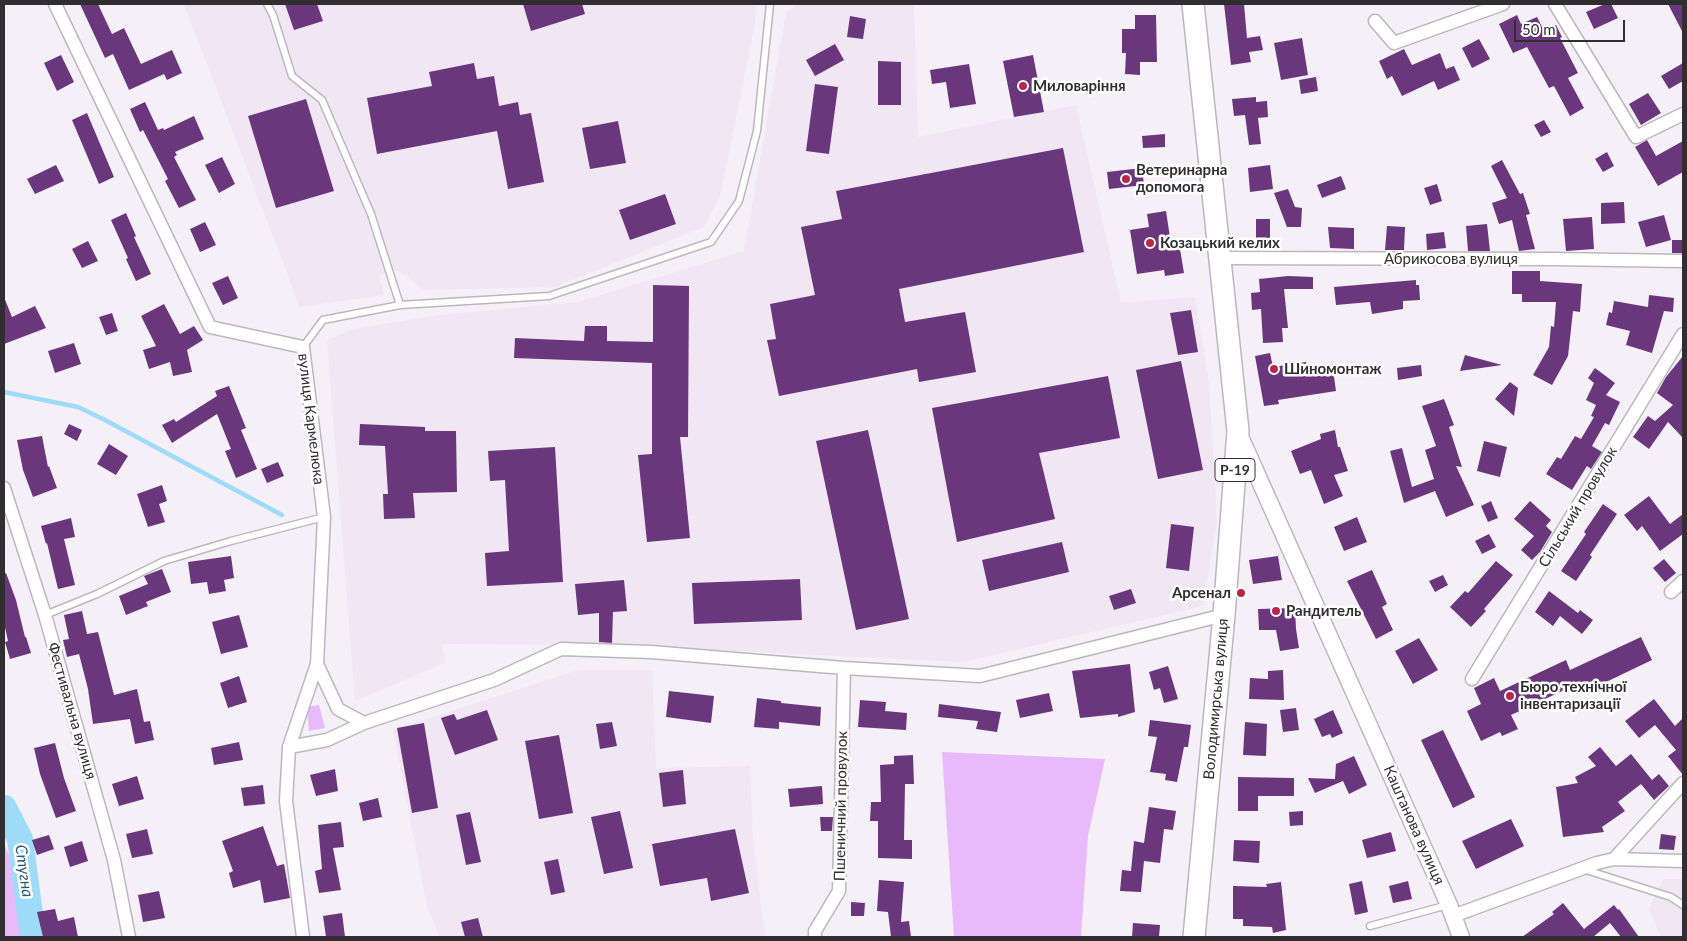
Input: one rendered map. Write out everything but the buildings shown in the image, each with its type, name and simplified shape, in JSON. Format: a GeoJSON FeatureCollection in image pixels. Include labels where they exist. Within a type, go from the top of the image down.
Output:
{"type":"FeatureCollection","features":[{"type":"Feature","properties":{"kind":"main road","name":"Володимирська вулиця"},"geometry":{"type":"LineString","coordinates":[[1193,4],[1238,430],[1224,615],[1194,937]]}},
{"type":"Feature","properties":{"kind":"street","name":"вулиця Кармелюка"},"geometry":{"type":"LineString","coordinates":[[55,4],[210,327],[303,347],[324,517],[317,664],[290,747],[286,801],[303,937]]}},
{"type":"Feature","properties":{"kind":"street"},"geometry":{"type":"LineString","coordinates":[[1375,21],[1394,43],[1503,4]]}},
{"type":"Feature","properties":{"kind":"street"},"geometry":{"type":"LineString","coordinates":[[1556,4],[1636,137],[1683,114]]}},
{"type":"Feature","properties":{"kind":"street","name":"Абрикосова вулиця"},"geometry":{"type":"LineString","coordinates":[[1219,258],[1552,258],[1683,261]]}},
{"type":"Feature","properties":{"kind":"street","name":"Сільський провулок"},"geometry":{"type":"LineString","coordinates":[[1472,680],[1683,334]]}},
{"type":"Feature","properties":{"kind":"street","name":"Володимирська вулиця"},"geometry":{"type":"LineString","coordinates":[[1238,430],[1374,734]]}},
{"type":"Feature","properties":{"kind":"street","name":"Фестивальна вулиця"},"geometry":{"type":"LineString","coordinates":[[4,488],[45,615],[114,860],[129,937]]}},
{"type":"Feature","properties":{"kind":"street"},"geometry":{"type":"LineString","coordinates":[[1671,592],[1683,581]]}},
{"type":"Feature","properties":{"kind":"street"},"geometry":{"type":"LineString","coordinates":[[290,747],[327,740],[364,723],[494,680],[561,650],[651,652],[844,668],[980,676],[1224,615]]}},
{"type":"Feature","properties":{"kind":"street"},"geometry":{"type":"LineString","coordinates":[[317,664],[338,709],[364,723]]}},
{"type":"Feature","properties":{"kind":"street","name":"Пшеничний провулок"},"geometry":{"type":"LineString","coordinates":[[815,937],[814,931],[839,891],[844,668]]}},
{"type":"Feature","properties":{"kind":"street","name":"Каштанова вулиця"},"geometry":{"type":"LineString","coordinates":[[1374,734],[1462,937]]}},
{"type":"Feature","properties":{"kind":"street"},"geometry":{"type":"LineString","coordinates":[[1614,859],[1683,784]]}},
{"type":"Feature","properties":{"kind":"street"},"geometry":{"type":"LineString","coordinates":[[1451,911],[1580,868],[1614,859],[1683,861]]}},
{"type":"Feature","properties":{"kind":"lane"},"geometry":{"type":"LineString","coordinates":[[267,4],[273,15],[292,76],[322,100],[371,214],[400,304]]}},
{"type":"Feature","properties":{"kind":"lane"},"geometry":{"type":"LineString","coordinates":[[303,347],[323,320],[400,304],[549,296],[711,242],[739,201],[757,131],[770,4]]}},
{"type":"Feature","properties":{"kind":"lane"},"geometry":{"type":"LineString","coordinates":[[45,615],[98,594],[164,561],[231,541],[324,517]]}},
{"type":"Feature","properties":{"kind":"lane"},"geometry":{"type":"LineString","coordinates":[[1580,868],[1672,897],[1683,905]]}},
{"type":"Feature","properties":{"kind":"lane"},"geometry":{"type":"LineString","coordinates":[[1370,926],[1439,909],[1451,911]]}},
{"type":"Feature","properties":{"kind":"shaded area"},"geometry":{"type":"Polygon","coordinates":[[[184,4],[756,4],[755,23],[720,196],[704,227],[555,287],[424,290],[399,271],[379,275],[384,295],[300,307],[184,4]]]}},
{"type":"Feature","properties":{"kind":"shaded area"},"geometry":{"type":"Polygon","coordinates":[[[797,4],[914,4],[918,137],[1076,105],[1121,303],[1195,297],[1209,382],[1217,520],[1203,606],[963,662],[612,645],[442,644],[445,663],[355,701],[327,340],[353,329],[440,315],[578,302],[744,251],[786,13],[797,4]]]}},
{"type":"Feature","properties":{"kind":"shaded area"},"geometry":{"type":"Polygon","coordinates":[[[578,670],[652,670],[656,768],[750,766],[753,839],[765,937],[440,937],[427,907],[393,730],[578,670]]]}},
{"type":"Feature","properties":{"kind":"shaded area"},"geometry":{"type":"Polygon","coordinates":[[[319,705],[325,728],[309,731],[307,707],[319,705]]]}},
{"type":"Feature","properties":{"kind":"shaded area"},"geometry":{"type":"Polygon","coordinates":[[[942,752],[1105,759],[1088,836],[1081,937],[954,937],[942,752]]]}},
{"type":"Feature","properties":{"kind":"shaded area"},"geometry":{"type":"Polygon","coordinates":[[[4,844],[13,864],[24,937],[4,937],[4,844]]]}},
{"type":"Feature","properties":{"kind":"shaded area"},"geometry":{"type":"Polygon","coordinates":[[[1663,879],[1683,879],[1683,937],[1661,937],[1649,909],[1663,879]]]}},
{"type":"Feature","properties":{"kind":"waterway"},"geometry":{"type":"LineString","coordinates":[[4,392],[78,407],[282,515]]}},
{"type":"Feature","properties":{"kind":"waterway","name":"Стугна"},"geometry":{"type":"LineString","coordinates":[[4,808],[20,839],[33,937]]}},
{"type":"Feature","properties":{"kind":"place","name":"Миловаріння"},"geometry":{"type":"Point","coordinates":[1023,86]}},
{"type":"Feature","properties":{"kind":"place","name":"Ветеринарна допомога"},"geometry":{"type":"Point","coordinates":[1126,179]}},
{"type":"Feature","properties":{"kind":"place","name":"Козацький келих"},"geometry":{"type":"Point","coordinates":[1150,243]}},
{"type":"Feature","properties":{"kind":"place","name":"Шиномонтаж"},"geometry":{"type":"Point","coordinates":[1274,369]}},
{"type":"Feature","properties":{"kind":"place","name":"Арсенал"},"geometry":{"type":"Point","coordinates":[1241,593]}},
{"type":"Feature","properties":{"kind":"place","name":"Рандитель"},"geometry":{"type":"Point","coordinates":[1276,611]}},
{"type":"Feature","properties":{"kind":"place","name":"Бюро технічної інвентаризації"},"geometry":{"type":"Point","coordinates":[1510,696]}}]}
